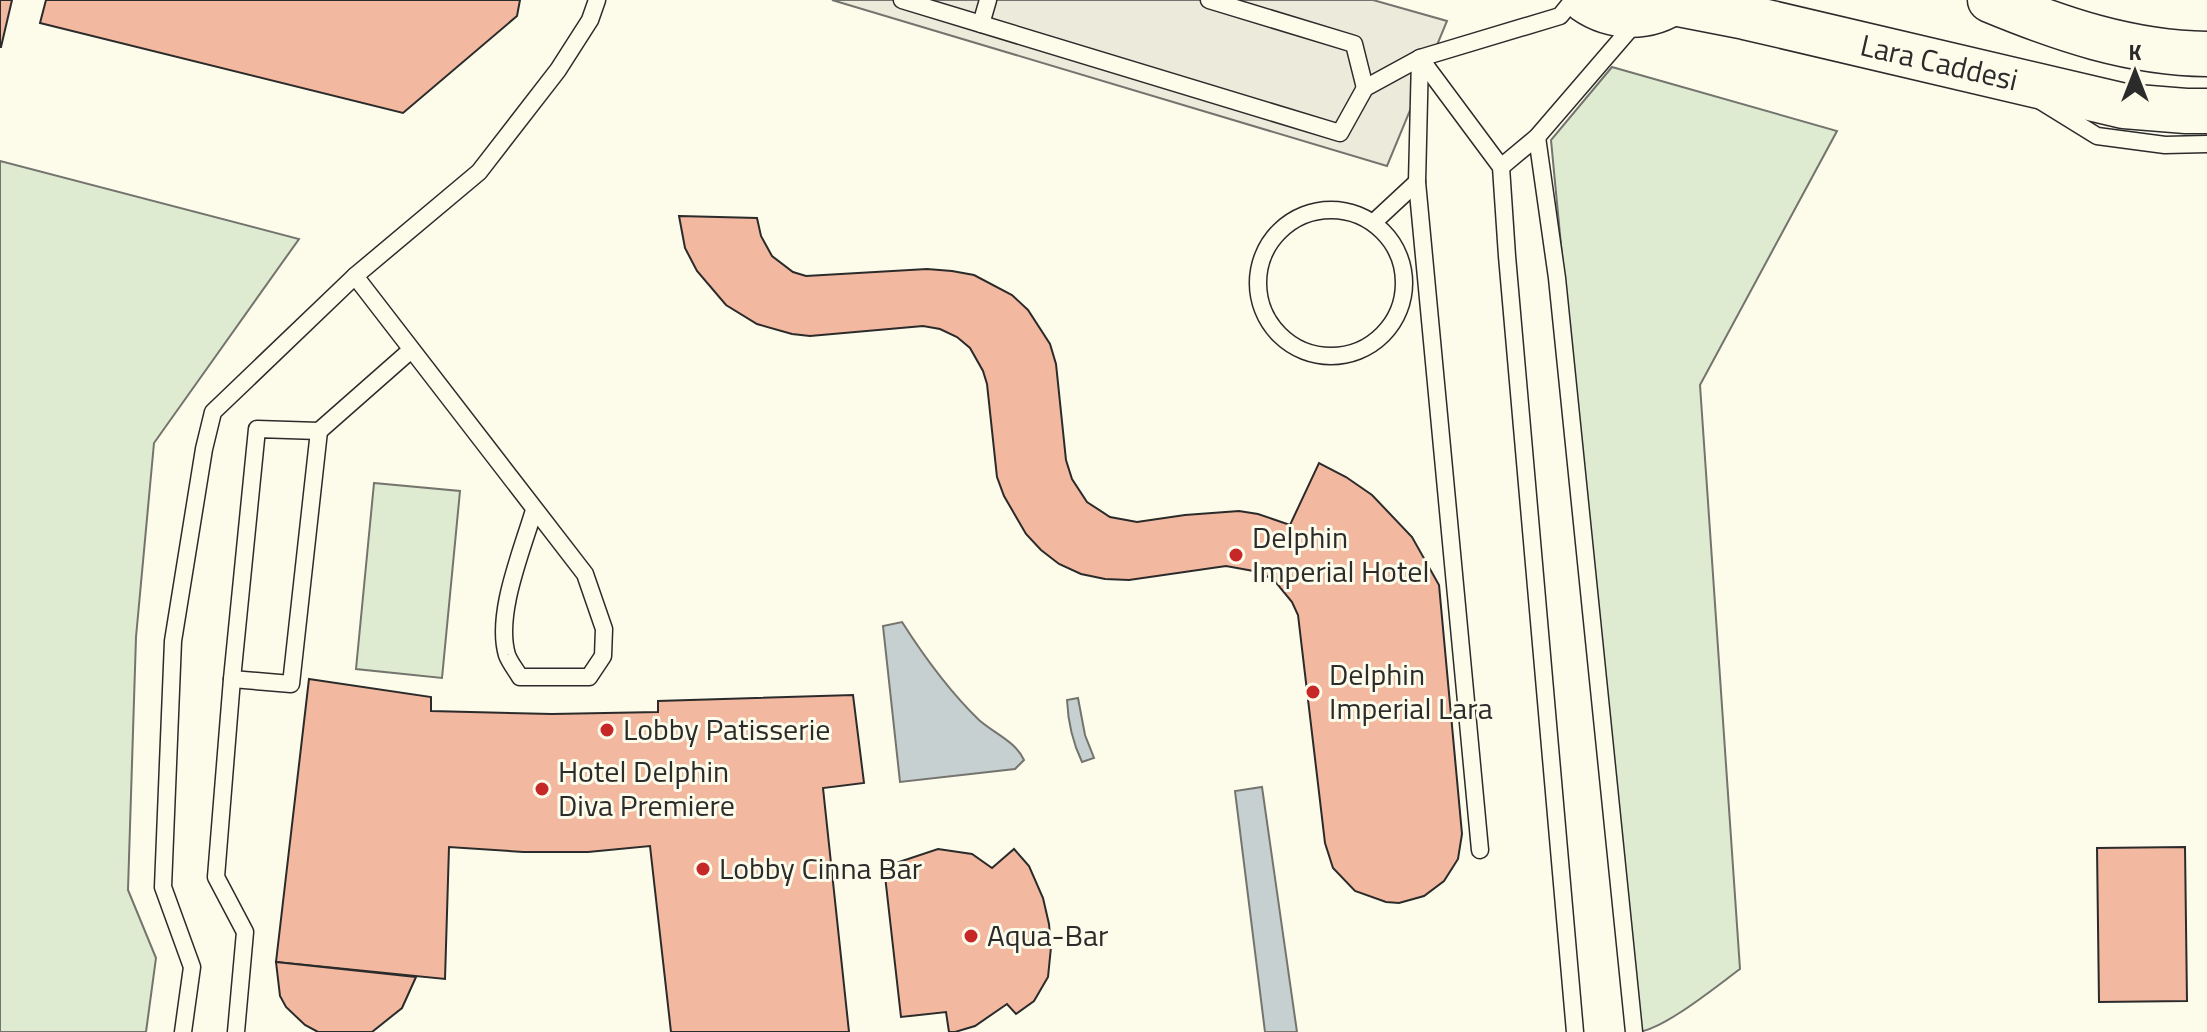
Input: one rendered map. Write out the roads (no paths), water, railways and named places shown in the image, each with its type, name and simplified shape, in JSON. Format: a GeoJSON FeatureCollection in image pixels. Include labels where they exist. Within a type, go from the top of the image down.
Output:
{"type":"FeatureCollection","features":[{"type":"Feature","properties":{"kind":"main road","name":"Lara Caddesi"},"geometry":{"type":"LineString","coordinates":[[1585,0],[1608,12],[1664,6],[1745,17],[2124,106],[2207,111]]}},
{"type":"Feature","properties":{"kind":"main road"},"geometry":{"type":"LineString","coordinates":[[1990,0],[2049,24],[2124,46],[2207,54]]}},
{"type":"Feature","properties":{"kind":"lane"},"geometry":{"type":"LineString","coordinates":[[183,1032],[192,967],[163,887],[173,641],[204,449],[213,412],[355,276],[479,172],[558,70],[590,20],[597,0]]}},
{"type":"Feature","properties":{"kind":"lane"},"geometry":{"type":"LineString","coordinates":[[902,0],[1340,133],[1365,88],[1420,58],[1560,16],[1573,0]]}},
{"type":"Feature","properties":{"kind":"lane"},"geometry":{"type":"LineString","coordinates":[[981,24],[988,0]]}},
{"type":"Feature","properties":{"kind":"lane"},"geometry":{"type":"LineString","coordinates":[[1209,0],[1354,44],[1365,88]]}},
{"type":"Feature","properties":{"kind":"lane"},"geometry":{"type":"LineString","coordinates":[[1501,167],[1537,137],[1664,6]]}},
{"type":"Feature","properties":{"kind":"lane"},"geometry":{"type":"LineString","coordinates":[[1420,58],[1501,167],[1575,1032]]}},
{"type":"Feature","properties":{"kind":"lane"},"geometry":{"type":"LineString","coordinates":[[1420,58],[1417,182],[1480,850]]}},
{"type":"Feature","properties":{"kind":"lane"},"geometry":{"type":"LineString","coordinates":[[2003,78],[2097,136],[2165,145],[2207,144]]}},
{"type":"Feature","properties":{"kind":"lane"},"geometry":{"type":"LineString","coordinates":[[1537,137],[1557,278],[1634,1032]]}},
{"type":"Feature","properties":{"kind":"lane"},"geometry":{"type":"LineString","coordinates":[[1374,222],[1417,182]]}},
{"type":"Feature","properties":{"kind":"lane"},"geometry":{"type":"LineString","coordinates":[[1334,209],[1374,222],[1400,256],[1404,298],[1385,335],[1348,356],[1306,355],[1271,330],[1256,291],[1263,249],[1293,219],[1334,209]]}},
{"type":"Feature","properties":{"kind":"lane"},"geometry":{"type":"LineString","coordinates":[[355,276],[585,574],[604,629],[603,656],[589,677],[520,677],[508,657],[504,628],[513,582],[534,510]]}},
{"type":"Feature","properties":{"kind":"lane"},"geometry":{"type":"LineString","coordinates":[[232,679],[291,684],[319,431],[411,350]]}},
{"type":"Feature","properties":{"kind":"lane"},"geometry":{"type":"LineString","coordinates":[[236,1032],[245,932],[216,877],[257,429],[319,431]]}},
{"type":"Feature","properties":{"kind":"place","name":"Delphin Imperial Hotel"},"geometry":{"type":"Point","coordinates":[1236,555]}},
{"type":"Feature","properties":{"kind":"place","name":"Delphin Imperial Lara"},"geometry":{"type":"Point","coordinates":[1313,692]}},
{"type":"Feature","properties":{"kind":"place","name":"Lobby Patisserie"},"geometry":{"type":"Point","coordinates":[607,730]}},
{"type":"Feature","properties":{"kind":"place","name":"Hotel Delphin Diva Premiere"},"geometry":{"type":"Point","coordinates":[542,789]}},
{"type":"Feature","properties":{"kind":"place","name":"Lobby Cinna Bar"},"geometry":{"type":"Point","coordinates":[703,869]}},
{"type":"Feature","properties":{"kind":"place","name":"Aqua-Bar"},"geometry":{"type":"Point","coordinates":[971,936]}}]}
